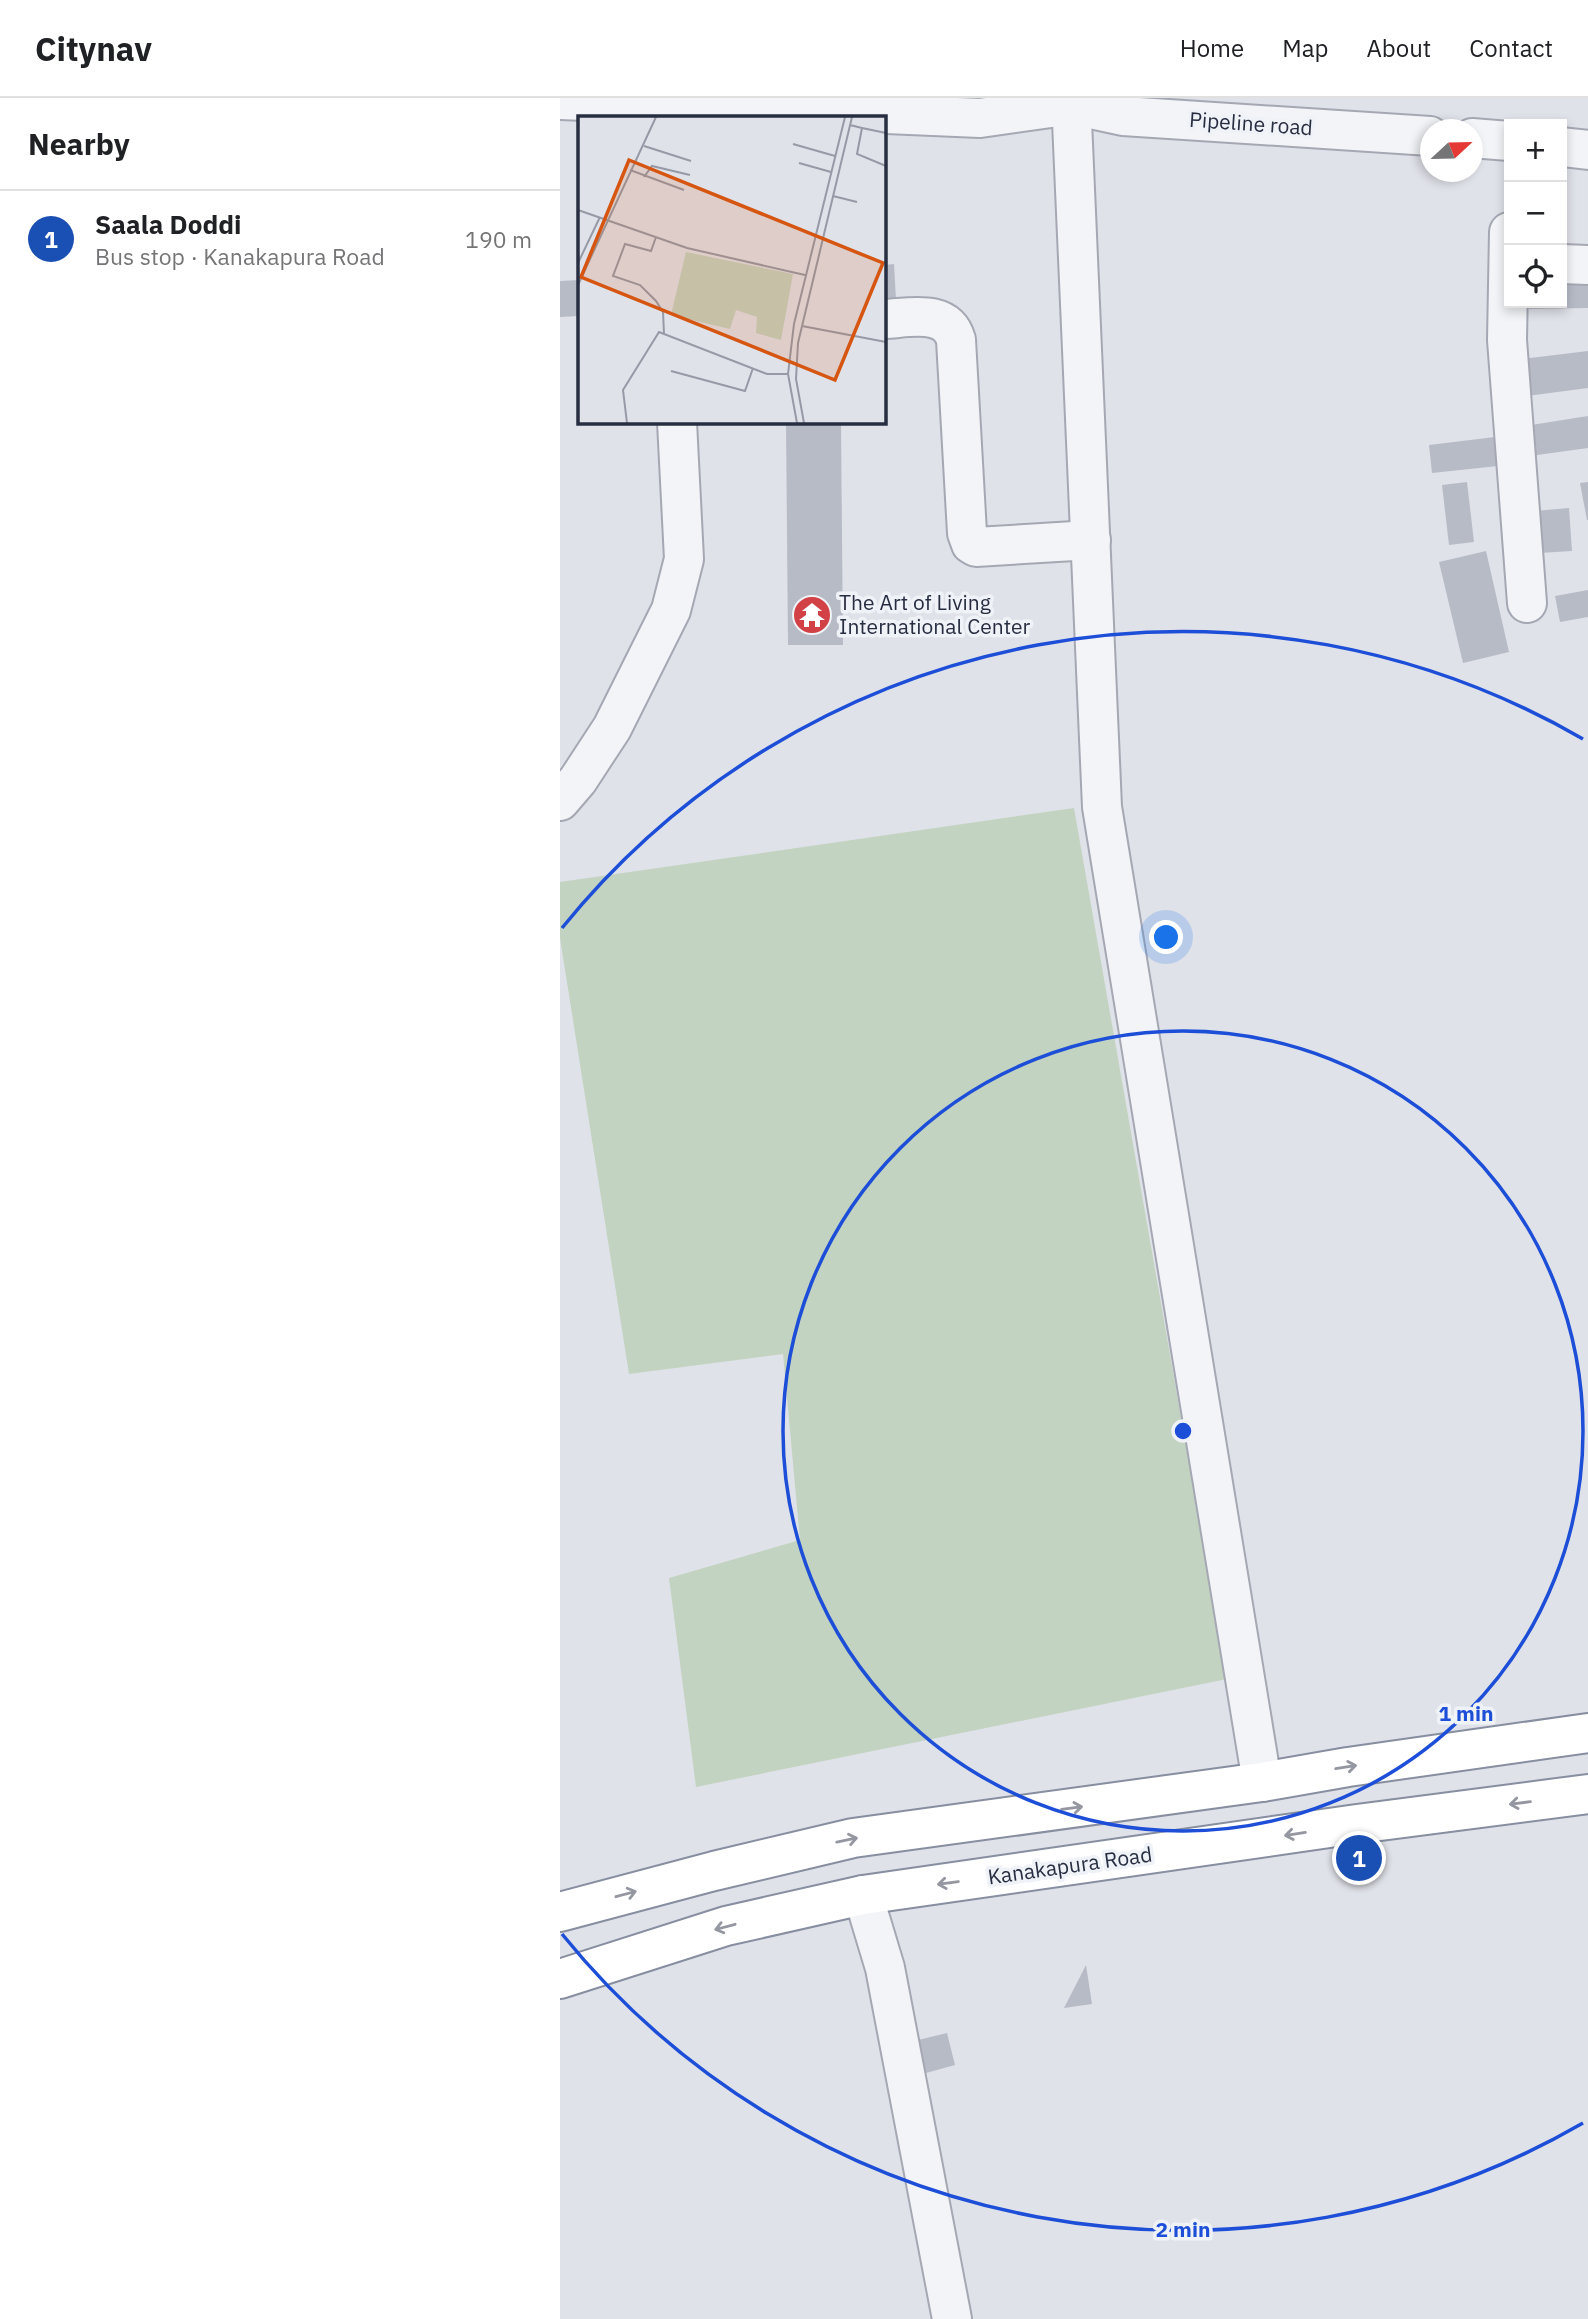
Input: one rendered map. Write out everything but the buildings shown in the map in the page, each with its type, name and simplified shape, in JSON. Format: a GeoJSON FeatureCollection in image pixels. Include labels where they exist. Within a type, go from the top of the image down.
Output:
{"type":"FeatureCollection","features":[{"type":"Feature","properties":{"kind":"highway"},"geometry":{"type":"LineString","coordinates":[[560,1912],[853,1838],[1262,1782],[1588,1733]]}},
{"type":"Feature","properties":{"kind":"highway","name":"Kanakapura Road"},"geometry":{"type":"LineString","coordinates":[[560,1979],[726,1926],[863,1895],[1357,1824],[1588,1794]]}},
{"type":"Feature","properties":{"kind":"street"},"geometry":{"type":"LineString","coordinates":[[560,100],[980,118],[1072,102],[1102,807],[1262,1782]]}},
{"type":"Feature","properties":{"kind":"street","name":"Pipeline road"},"geometry":{"type":"LineString","coordinates":[[1072,102],[1123,116],[1420,135]]}},
{"type":"Feature","properties":{"kind":"street"},"geometry":{"type":"LineString","coordinates":[[1483,139],[1504,141]]}},
{"type":"Feature","properties":{"kind":"street"},"geometry":{"type":"LineString","coordinates":[[1567,148],[1588,150]]}},
{"type":"Feature","properties":{"kind":"street"},"geometry":{"type":"LineString","coordinates":[[1567,264],[1588,265]]}},
{"type":"Feature","properties":{"kind":"street"},"geometry":{"type":"LineString","coordinates":[[1508,308],[1507,340],[1527,603]]}},
{"type":"Feature","properties":{"kind":"street"},"geometry":{"type":"LineString","coordinates":[[886,319],[931,317],[944,322],[953,330],[956,340],[967,533],[971,544],[976,547],[1091,540]]}},
{"type":"Feature","properties":{"kind":"street"},"geometry":{"type":"LineString","coordinates":[[560,801],[578,780],[612,728],[671,610],[684,559],[677,424]]}},
{"type":"Feature","properties":{"kind":"street"},"geometry":{"type":"LineString","coordinates":[[863,1895],[885,1968],[952,2319]]}},
{"type":"Feature","properties":{"kind":"green space"},"geometry":{"type":"Polygon","coordinates":[[[1074,808],[1227,1679],[696,1787],[669,1578],[800,1540],[783,1354],[629,1374],[560,938],[560,882],[1074,808]]]}},
{"type":"Feature","properties":{"kind":"place","name":"The Art of Living International Center"},"geometry":{"type":"Point","coordinates":[812,615]}},
{"type":"Feature","properties":{"kind":"place","name":"Saala Doddi"},"geometry":{"type":"Point","coordinates":[1359,1858]}}]}
